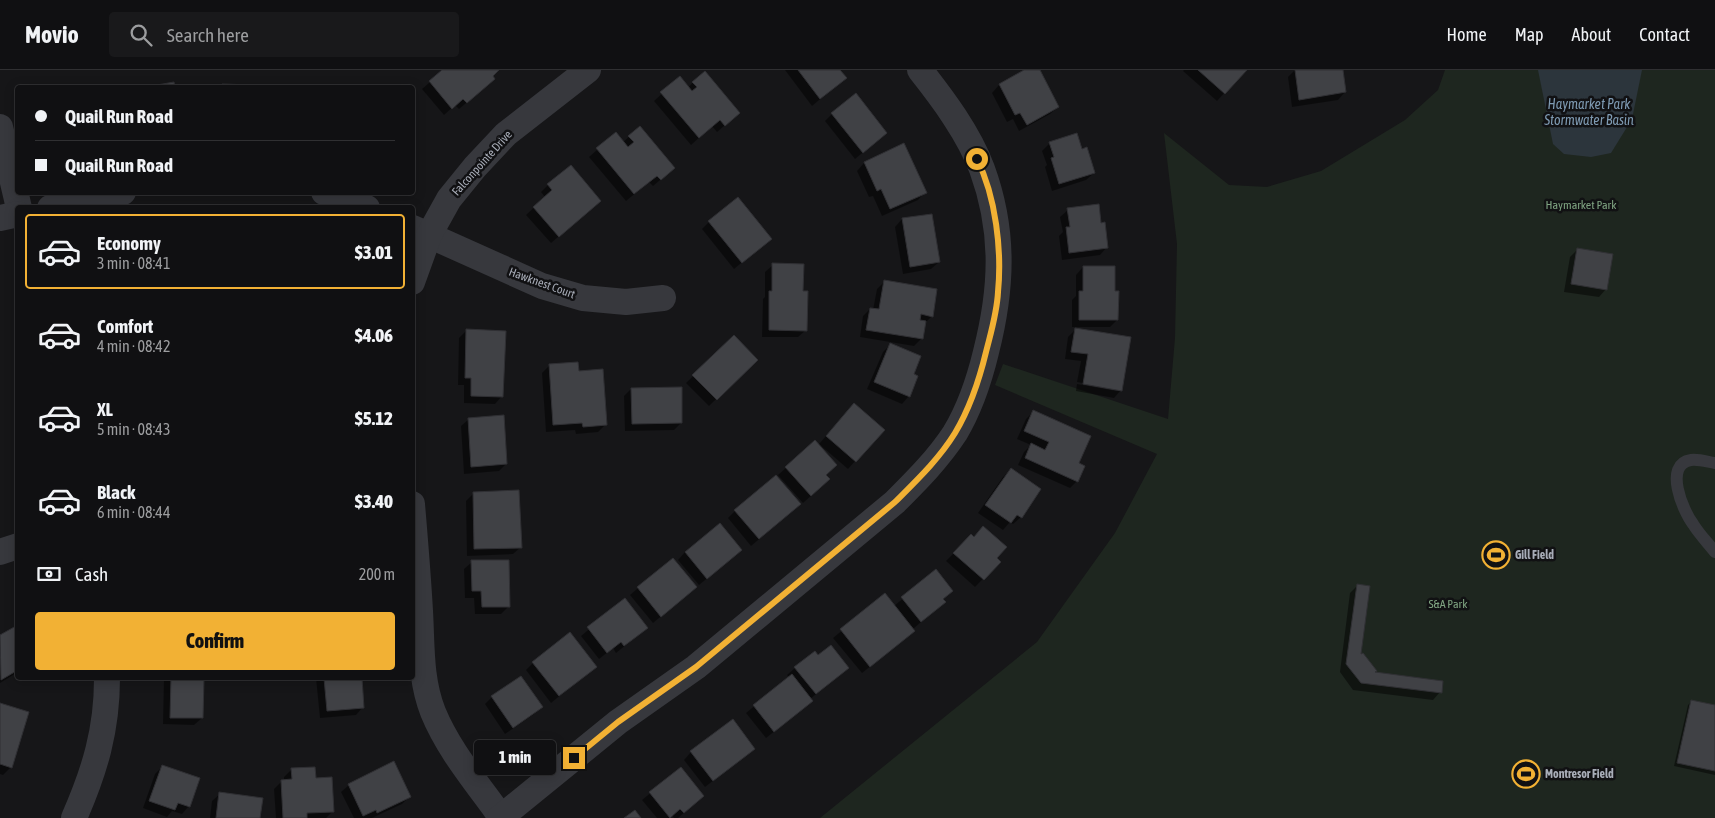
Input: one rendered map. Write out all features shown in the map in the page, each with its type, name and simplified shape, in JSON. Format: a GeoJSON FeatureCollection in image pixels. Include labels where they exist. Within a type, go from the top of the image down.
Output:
{"type":"FeatureCollection","features":[{"type":"Feature","properties":{"kind":"street","name":"Falconpointe Drive"},"geometry":{"type":"LineString","coordinates":[[415,263],[420,231],[475,167],[506,134],[588,70]]}},
{"type":"Feature","properties":{"kind":"street"},"geometry":{"type":"LineString","coordinates":[[415,544],[420,611],[421,664],[426,692],[433,711],[453,751],[500,818],[618,722],[696,667],[895,502],[921,476],[955,433],[970,405],[982,369],[998,293],[999,253],[991,199],[982,168],[959,124],[920,70]]}},
{"type":"Feature","properties":{"kind":"street"},"geometry":{"type":"LineString","coordinates":[[0,127],[15,191]]}},
{"type":"Feature","properties":{"kind":"street"},"geometry":{"type":"LineString","coordinates":[[64,205],[108,195]]}},
{"type":"Feature","properties":{"kind":"street"},"geometry":{"type":"LineString","coordinates":[[332,195],[359,205]]}},
{"type":"Feature","properties":{"kind":"street"},"geometry":{"type":"LineString","coordinates":[[0,218],[15,215]]}},
{"type":"Feature","properties":{"kind":"street","name":"Hawknest Court"},"geometry":{"type":"LineString","coordinates":[[420,231],[542,286],[584,298],[626,302],[663,298]]}},
{"type":"Feature","properties":{"kind":"street"},"geometry":{"type":"LineString","coordinates":[[0,552],[15,547]]}},
{"type":"Feature","properties":{"kind":"street"},"geometry":{"type":"LineString","coordinates":[[74,818],[95,766],[106,710],[107,680]]}},
{"type":"Feature","properties":{"kind":"lane"},"geometry":{"type":"LineString","coordinates":[[1715,463],[1690,460],[1682,464],[1678,471],[1677,480],[1682,506],[1692,524],[1715,552]]}},
{"type":"Feature","properties":{"kind":"green space"},"geometry":{"type":"Polygon","coordinates":[[[1445,70],[1715,70],[1715,818],[820,818],[1037,642],[1115,533],[1157,454],[995,385],[1003,364],[1168,419],[1175,338],[1177,244],[1164,133],[1229,185],[1267,187],[1321,171],[1405,120],[1438,90],[1445,70]]]}},
{"type":"Feature","properties":{"kind":"water","name":"Haymarket Park Stormwater Basin"},"geometry":{"type":"Polygon","coordinates":[[[1538,70],[1642,70],[1632,119],[1611,153],[1591,157],[1564,154],[1553,144],[1538,70]]]}},
{"type":"Feature","properties":{"kind":"building"},"geometry":{"type":"Polygon","coordinates":[[[442,70],[499,70],[493,76],[495,79],[467,103],[463,99],[452,109],[429,81],[442,70]]]}},
{"type":"Feature","properties":{"kind":"building"},"geometry":{"type":"Polygon","coordinates":[[[798,70],[840,70],[847,78],[820,99],[798,70]]]}},
{"type":"Feature","properties":{"kind":"building"},"geometry":{"type":"Polygon","coordinates":[[[1024,70],[1040,70],[1059,107],[1027,125],[1020,113],[1015,115],[999,84],[1024,70]]]}},
{"type":"Feature","properties":{"kind":"building"},"geometry":{"type":"Polygon","coordinates":[[[1198,70],[1247,70],[1225,94],[1198,70]]]}},
{"type":"Feature","properties":{"kind":"building"},"geometry":{"type":"Polygon","coordinates":[[[1295,70],[1343,70],[1346,92],[1299,100],[1295,70]]]}},
{"type":"Feature","properties":{"kind":"building"},"geometry":{"type":"Polygon","coordinates":[[[705,71],[740,113],[725,126],[720,120],[699,138],[660,92],[680,76],[692,91],[697,87],[692,82],[705,71]]]}},
{"type":"Feature","properties":{"kind":"building"},"geometry":{"type":"Polygon","coordinates":[[[174,82],[174,85],[157,85],[174,82]]]}},
{"type":"Feature","properties":{"kind":"building"},"geometry":{"type":"Polygon","coordinates":[[[856,93],[887,133],[863,153],[831,113],[856,93]]]}},
{"type":"Feature","properties":{"kind":"building"},"geometry":{"type":"Polygon","coordinates":[[[640,126],[675,168],[661,180],[657,176],[634,194],[596,148],[616,132],[628,147],[634,142],[628,136],[640,126]]]}},
{"type":"Feature","properties":{"kind":"building"},"geometry":{"type":"Polygon","coordinates":[[[1077,133],[1082,149],[1087,147],[1095,173],[1059,184],[1051,158],[1054,157],[1049,142],[1077,133]]]}},
{"type":"Feature","properties":{"kind":"building"},"geometry":{"type":"Polygon","coordinates":[[[904,143],[927,193],[890,209],[881,189],[877,191],[864,162],[904,143]]]}},
{"type":"Feature","properties":{"kind":"building"},"geometry":{"type":"Polygon","coordinates":[[[571,165],[601,201],[559,237],[533,207],[552,190],[547,184],[571,165]]]}},
{"type":"Feature","properties":{"kind":"building"},"geometry":{"type":"Polygon","coordinates":[[[738,197],[772,239],[742,263],[708,221],[738,197]]]}},
{"type":"Feature","properties":{"kind":"building"},"geometry":{"type":"Polygon","coordinates":[[[1099,204],[1101,223],[1105,222],[1108,248],[1069,253],[1066,227],[1070,227],[1067,208],[1099,204]]]}},
{"type":"Feature","properties":{"kind":"building"},"geometry":{"type":"Polygon","coordinates":[[[932,214],[940,262],[910,267],[902,218],[932,214]]]}},
{"type":"Feature","properties":{"kind":"building"},"geometry":{"type":"Polygon","coordinates":[[[1577,248],[1613,254],[1607,290],[1571,284],[1577,248]]]}},
{"type":"Feature","properties":{"kind":"building"},"geometry":{"type":"Polygon","coordinates":[[[772,263],[804,264],[803,291],[808,291],[807,331],[769,330],[769,291],[772,291],[772,263]]]}},
{"type":"Feature","properties":{"kind":"building"},"geometry":{"type":"Polygon","coordinates":[[[1083,266],[1115,266],[1115,291],[1119,291],[1118,320],[1079,320],[1079,291],[1083,291],[1083,266]]]}},
{"type":"Feature","properties":{"kind":"building"},"geometry":{"type":"Polygon","coordinates":[[[884,280],[937,289],[933,317],[921,314],[920,320],[926,321],[923,339],[866,330],[870,308],[879,309],[884,280]]]}},
{"type":"Feature","properties":{"kind":"building"},"geometry":{"type":"Polygon","coordinates":[[[1075,328],[1131,337],[1122,391],[1083,384],[1088,354],[1071,352],[1075,328]]]}},
{"type":"Feature","properties":{"kind":"building"},"geometry":{"type":"Polygon","coordinates":[[[466,329],[506,331],[503,397],[471,396],[471,378],[465,378],[466,329]]]}},
{"type":"Feature","properties":{"kind":"building"},"geometry":{"type":"Polygon","coordinates":[[[734,335],[758,360],[717,400],[692,375],[734,335]]]}},
{"type":"Feature","properties":{"kind":"building"},"geometry":{"type":"Polygon","coordinates":[[[890,343],[921,356],[914,374],[918,376],[910,397],[874,382],[890,343]]]}},
{"type":"Feature","properties":{"kind":"building"},"geometry":{"type":"Polygon","coordinates":[[[578,362],[579,371],[603,369],[607,425],[583,427],[582,423],[553,425],[549,364],[578,362]]]}},
{"type":"Feature","properties":{"kind":"building"},"geometry":{"type":"Polygon","coordinates":[[[682,387],[682,423],[632,424],[631,388],[682,387]]]}},
{"type":"Feature","properties":{"kind":"building"},"geometry":{"type":"Polygon","coordinates":[[[854,403],[885,430],[856,462],[826,436],[854,403]]]}},
{"type":"Feature","properties":{"kind":"building"},"geometry":{"type":"Polygon","coordinates":[[[1033,410],[1091,436],[1079,463],[1085,466],[1078,482],[1025,458],[1031,443],[1045,450],[1049,442],[1024,431],[1033,410]]]}},
{"type":"Feature","properties":{"kind":"building"},"geometry":{"type":"Polygon","coordinates":[[[504,415],[507,464],[471,467],[468,418],[504,415]]]}},
{"type":"Feature","properties":{"kind":"building"},"geometry":{"type":"Polygon","coordinates":[[[815,440],[837,465],[826,475],[830,479],[811,496],[785,467],[815,440]]]}},
{"type":"Feature","properties":{"kind":"building"},"geometry":{"type":"Polygon","coordinates":[[[1011,468],[1041,489],[1022,518],[1017,515],[1011,523],[985,505],[1011,468]]]}},
{"type":"Feature","properties":{"kind":"building"},"geometry":{"type":"Polygon","coordinates":[[[776,475],[801,504],[759,539],[734,510],[776,475]]]}},
{"type":"Feature","properties":{"kind":"building"},"geometry":{"type":"Polygon","coordinates":[[[519,490],[522,548],[474,549],[473,492],[519,490]]]}},
{"type":"Feature","properties":{"kind":"building"},"geometry":{"type":"Polygon","coordinates":[[[720,523],[742,550],[707,579],[685,552],[720,523]]]}},
{"type":"Feature","properties":{"kind":"building"},"geometry":{"type":"Polygon","coordinates":[[[983,526],[1007,547],[997,558],[1001,562],[984,580],[953,553],[971,534],[974,537],[983,526]]]}},
{"type":"Feature","properties":{"kind":"building"},"geometry":{"type":"Polygon","coordinates":[[[673,558],[697,587],[661,617],[637,587],[673,558]]]}},
{"type":"Feature","properties":{"kind":"building"},"geometry":{"type":"Polygon","coordinates":[[[471,560],[509,560],[510,607],[482,607],[481,591],[472,591],[471,560]]]}},
{"type":"Feature","properties":{"kind":"building"},"geometry":{"type":"Polygon","coordinates":[[[936,569],[953,591],[943,599],[946,602],[921,622],[901,597],[936,569]]]}},
{"type":"Feature","properties":{"kind":"building"},"geometry":{"type":"Polygon","coordinates":[[[1357,584],[1370,586],[1361,654],[1363,653],[1377,671],[1375,672],[1443,681],[1442,693],[1361,683],[1346,664],[1357,584]]]}},
{"type":"Feature","properties":{"kind":"building"},"geometry":{"type":"Polygon","coordinates":[[[885,593],[915,631],[870,667],[840,629],[885,593]]]}},
{"type":"Feature","properties":{"kind":"building"},"geometry":{"type":"Polygon","coordinates":[[[625,598],[648,628],[624,646],[621,642],[607,653],[587,627],[625,598]]]}},
{"type":"Feature","properties":{"kind":"building"},"geometry":{"type":"Polygon","coordinates":[[[15,627],[15,672],[1,680],[0,635],[15,627]]]}},
{"type":"Feature","properties":{"kind":"building"},"geometry":{"type":"Polygon","coordinates":[[[570,632],[597,667],[559,696],[532,662],[570,632]]]}},
{"type":"Feature","properties":{"kind":"building"},"geometry":{"type":"Polygon","coordinates":[[[831,645],[849,668],[816,694],[794,667],[815,651],[818,655],[831,645]]]}},
{"type":"Feature","properties":{"kind":"building"},"geometry":{"type":"Polygon","coordinates":[[[792,674],[813,701],[774,732],[753,705],[792,674]]]}},
{"type":"Feature","properties":{"kind":"building"},"geometry":{"type":"Polygon","coordinates":[[[521,676],[543,707],[513,728],[491,696],[521,676]]]}},
{"type":"Feature","properties":{"kind":"building"},"geometry":{"type":"Polygon","coordinates":[[[171,680],[204,680],[203,718],[170,718],[171,680]]]}},
{"type":"Feature","properties":{"kind":"building"},"geometry":{"type":"Polygon","coordinates":[[[324,680],[362,680],[364,708],[327,711],[324,680]]]}},
{"type":"Feature","properties":{"kind":"building"},"geometry":{"type":"Polygon","coordinates":[[[1691,700],[1715,705],[1715,771],[1677,763],[1691,700]]]}},
{"type":"Feature","properties":{"kind":"building"},"geometry":{"type":"Polygon","coordinates":[[[0,703],[29,712],[12,768],[0,764],[0,703]]]}},
{"type":"Feature","properties":{"kind":"building"},"geometry":{"type":"Polygon","coordinates":[[[733,719],[755,749],[713,781],[690,751],[733,719]]]}},
{"type":"Feature","properties":{"kind":"building"},"geometry":{"type":"Polygon","coordinates":[[[394,761],[411,797],[377,813],[376,810],[363,816],[348,784],[394,761]]]}},
{"type":"Feature","properties":{"kind":"building"},"geometry":{"type":"Polygon","coordinates":[[[162,765],[200,778],[190,807],[178,803],[175,810],[149,801],[162,765]]]}},
{"type":"Feature","properties":{"kind":"building"},"geometry":{"type":"Polygon","coordinates":[[[315,767],[316,778],[332,777],[334,812],[307,813],[307,818],[283,818],[281,780],[292,779],[291,768],[315,767]]]}},
{"type":"Feature","properties":{"kind":"building"},"geometry":{"type":"Polygon","coordinates":[[[681,767],[704,796],[684,813],[680,809],[670,818],[649,792],[681,767]]]}},
{"type":"Feature","properties":{"kind":"building"},"geometry":{"type":"Polygon","coordinates":[[[219,792],[263,798],[260,818],[216,818],[219,792]]]}},
{"type":"Feature","properties":{"kind":"building"},"geometry":{"type":"Polygon","coordinates":[[[635,810],[641,818],[624,818],[635,810]]]}},
{"type":"Feature","properties":{"kind":"place","name":"Gill Field"},"geometry":{"type":"Point","coordinates":[1496,555]}},
{"type":"Feature","properties":{"kind":"place","name":"Montresor Field"},"geometry":{"type":"Point","coordinates":[1526,774]}},
{"type":"Feature","properties":{"kind":"route"},"geometry":{"type":"LineString","coordinates":[[574,758],[618,722],[696,667],[895,502],[921,476],[955,433],[970,405],[982,369],[998,293],[1000,261],[996,229],[991,199],[982,168],[977,159]]}},
{"type":"Feature","properties":{"kind":"park label","name":"Haymarket Park"},"geometry":{"type":"Point","coordinates":[1581,205]}},
{"type":"Feature","properties":{"kind":"park label","name":"S&A Park"},"geometry":{"type":"Point","coordinates":[1448,604]}}]}
